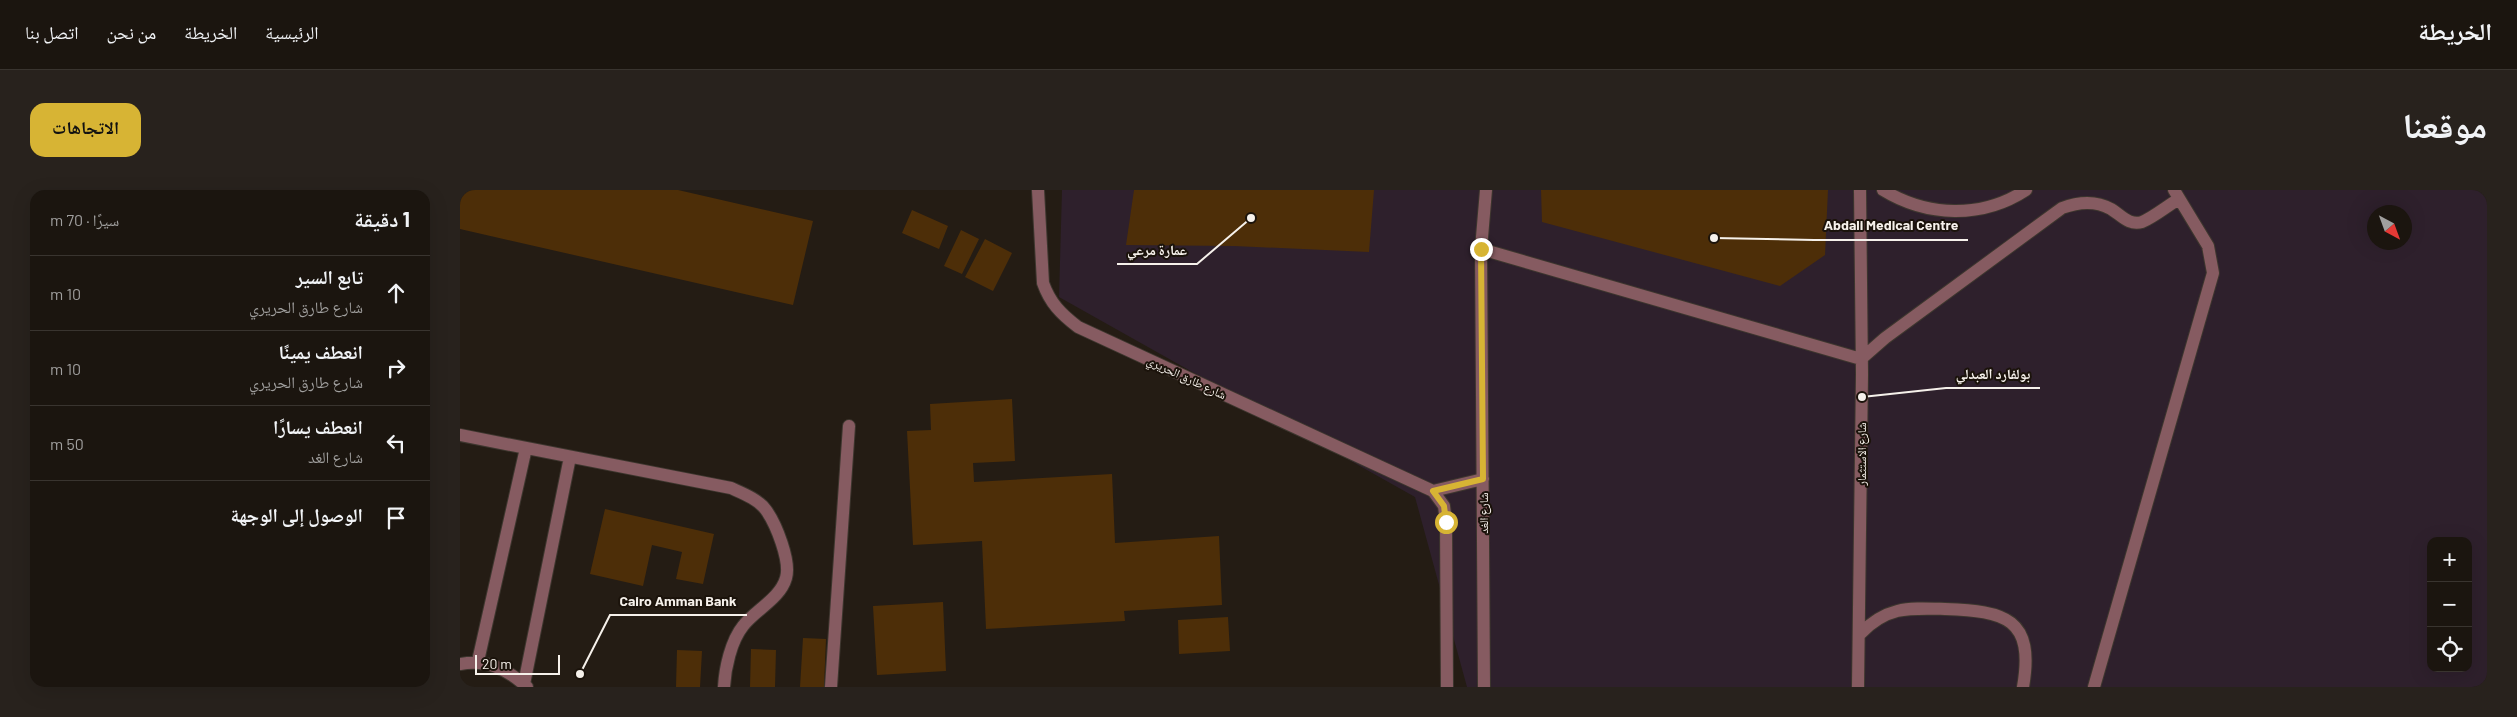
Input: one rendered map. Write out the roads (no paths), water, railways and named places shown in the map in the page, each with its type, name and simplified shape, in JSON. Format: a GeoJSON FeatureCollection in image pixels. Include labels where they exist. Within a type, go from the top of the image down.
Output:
{"type":"FeatureCollection","features":[{"type":"Feature","properties":{"kind":"street","name":"شارع طارق الحريري"},"geometry":{"type":"LineString","coordinates":[[1038,190],[1043,283],[1048,297],[1060,314],[1078,327],[1433,491]]}},
{"type":"Feature","properties":{"kind":"street","name":"شارع الغد"},"geometry":{"type":"LineString","coordinates":[[1484,687],[1481,249],[1486,190]]}},
{"type":"Feature","properties":{"kind":"street","name":"شارع الاستثمار"},"geometry":{"type":"LineString","coordinates":[[1858,687],[1860,634],[1860,190]]}},
{"type":"Feature","properties":{"kind":"street"},"geometry":{"type":"LineString","coordinates":[[1883,190],[1908,203],[1936,210],[1965,212],[1995,205],[2026,190]]}},
{"type":"Feature","properties":{"kind":"street"},"geometry":{"type":"LineString","coordinates":[[1481,249],[1861,358],[1885,338],[2062,208],[2074,203],[2099,204],[2111,209],[2128,222],[2135,223],[2146,219],[2176,194],[2208,246],[2213,273],[2094,687]]}},
{"type":"Feature","properties":{"kind":"street"},"geometry":{"type":"LineString","coordinates":[[831,687],[849,426]]}},
{"type":"Feature","properties":{"kind":"street"},"geometry":{"type":"LineString","coordinates":[[460,435],[731,488],[751,498],[766,510],[786,554],[786,578],[777,592],[742,626],[733,645],[724,687]]}},
{"type":"Feature","properties":{"kind":"street"},"geometry":{"type":"LineString","coordinates":[[478,661],[526,448]]}},
{"type":"Feature","properties":{"kind":"street"},"geometry":{"type":"LineString","coordinates":[[460,664],[478,661],[496,667],[526,686],[570,457]]}},
{"type":"Feature","properties":{"kind":"street"},"geometry":{"type":"LineString","coordinates":[[1447,687],[1446,522],[1444,506],[1433,491],[1483,479]]}},
{"type":"Feature","properties":{"kind":"street"},"geometry":{"type":"LineString","coordinates":[[1860,634],[1870,623],[1896,610],[1911,608],[1982,610],[1997,614],[2010,622],[2020,634],[2026,649],[2027,664],[2023,687]]}},
{"type":"Feature","properties":{"kind":"place","name":"عمارة مرعي"},"geometry":{"type":"Point","coordinates":[1251,218]}},
{"type":"Feature","properties":{"kind":"place","name":"Abdali Medical Centre"},"geometry":{"type":"Point","coordinates":[1714,238]}},
{"type":"Feature","properties":{"kind":"place","name":"بولفارد العبدلي"},"geometry":{"type":"Point","coordinates":[1862,397]}},
{"type":"Feature","properties":{"kind":"place","name":"Cairo Amman Bank"},"geometry":{"type":"Point","coordinates":[580,674]}}]}
